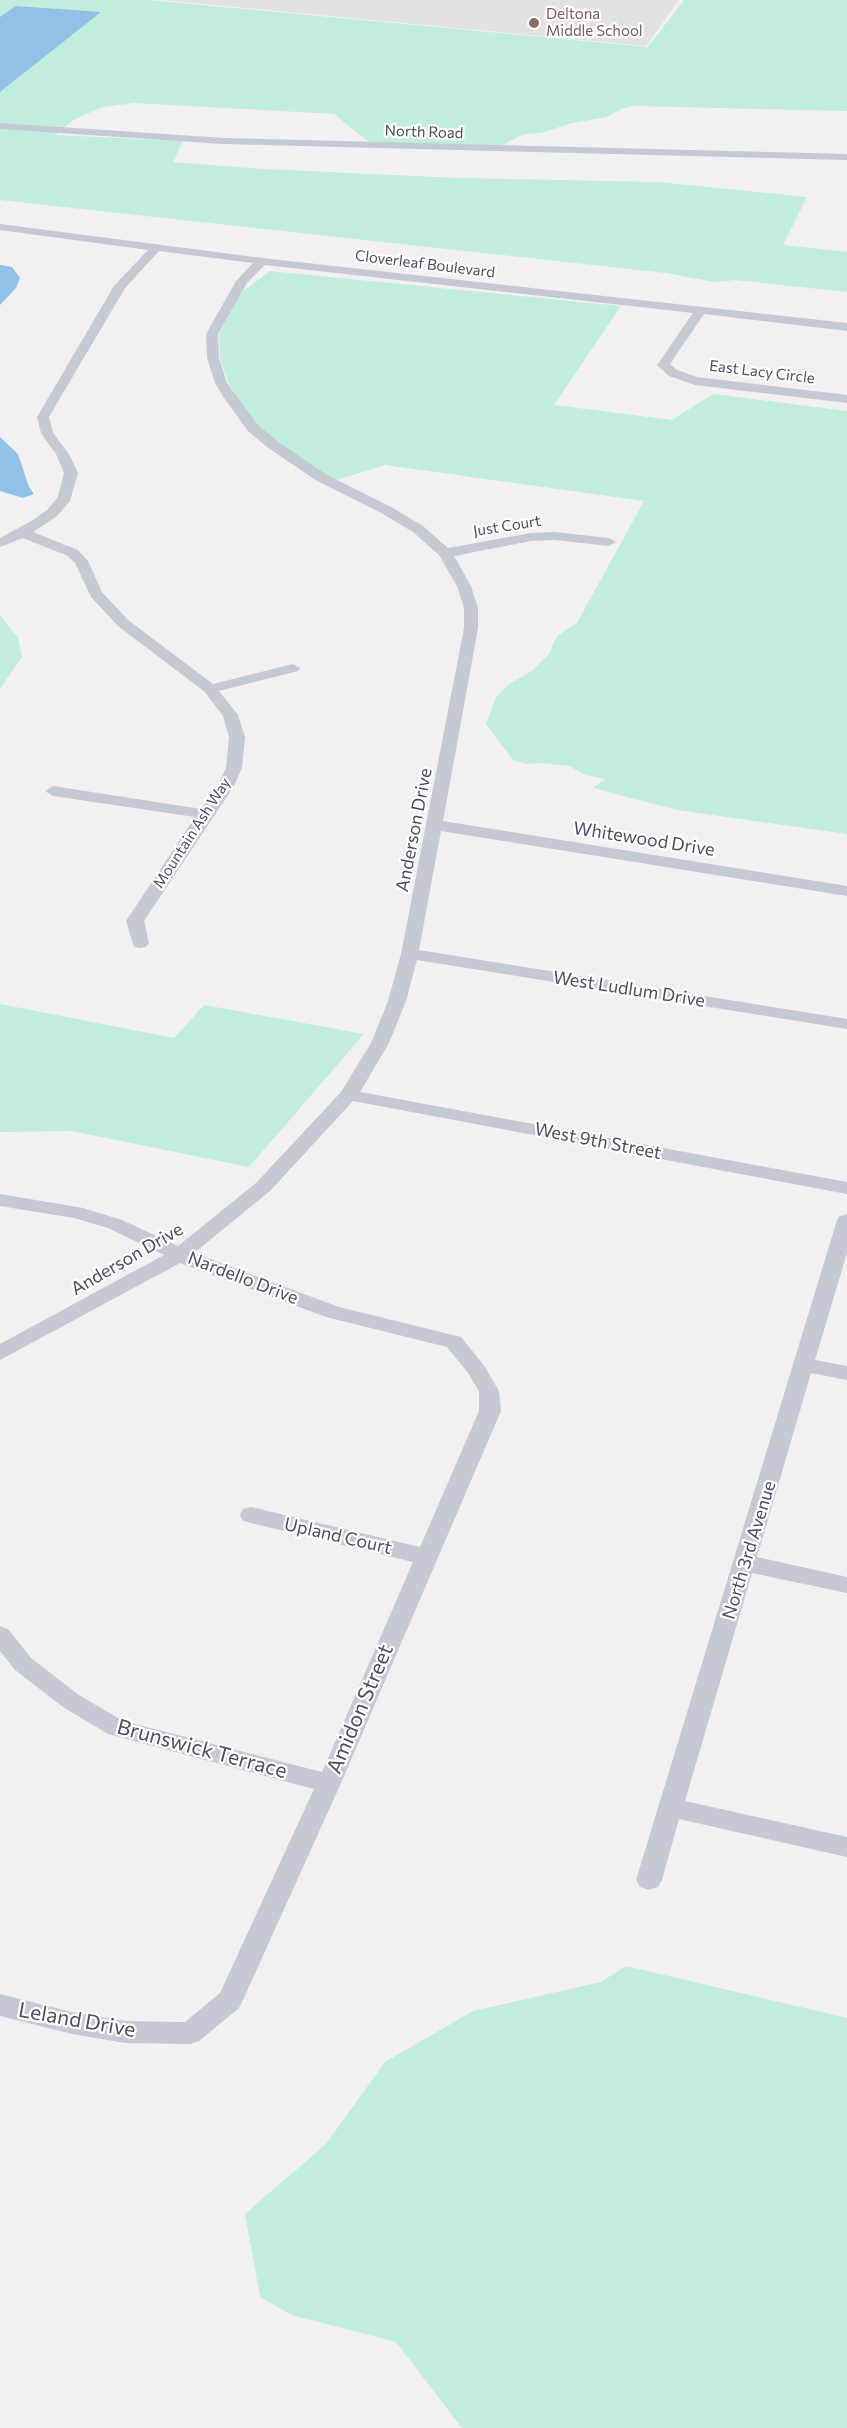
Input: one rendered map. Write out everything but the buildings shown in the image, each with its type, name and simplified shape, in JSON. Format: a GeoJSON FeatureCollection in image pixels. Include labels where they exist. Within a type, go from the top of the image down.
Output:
{"type":"FeatureCollection","features":[{"type":"Feature","properties":{"kind":"street","name":"North Road"},"geometry":{"type":"LineString","coordinates":[[0,126],[236,142],[847,157]]}},
{"type":"Feature","properties":{"kind":"street","name":"Cloverleaf Boulevard"},"geometry":{"type":"LineString","coordinates":[[0,227],[262,261],[847,327]]}},
{"type":"Feature","properties":{"kind":"street"},"geometry":{"type":"LineString","coordinates":[[0,543],[23,533],[59,506],[65,498],[70,480],[68,464],[52,442],[43,424],[43,417],[120,286],[157,247]]}},
{"type":"Feature","properties":{"kind":"street","name":"Anderson Drive"},"geometry":{"type":"LineString","coordinates":[[0,1353],[181,1254],[263,1187],[349,1095],[380,1043],[397,1001],[410,954],[436,825],[471,628],[471,608],[464,586],[445,553],[418,529],[388,511],[322,478],[272,444],[253,428],[230,398],[221,382],[213,358],[212,334],[242,281],[262,261]]}},
{"type":"Feature","properties":{"kind":"street","name":"East Lacy Circle"},"geometry":{"type":"LineString","coordinates":[[700,311],[663,365],[673,373],[695,381],[847,399]]}},
{"type":"Feature","properties":{"kind":"street","name":"Mountain Ash Way"},"geometry":{"type":"LineString","coordinates":[[23,533],[73,553],[86,569],[96,594],[123,623],[210,689],[230,715],[237,737],[234,768],[226,786],[135,921],[140,943]]}},
{"type":"Feature","properties":{"kind":"street","name":"Just Court"},"geometry":{"type":"LineString","coordinates":[[445,553],[531,537],[555,536],[609,542]]}},
{"type":"Feature","properties":{"kind":"street"},"geometry":{"type":"LineString","coordinates":[[210,689],[293,668]]}},
{"type":"Feature","properties":{"kind":"street"},"geometry":{"type":"LineString","coordinates":[[53,790],[205,814]]}},
{"type":"Feature","properties":{"kind":"street","name":"Whitewood Drive"},"geometry":{"type":"LineString","coordinates":[[436,825],[847,891]]}},
{"type":"Feature","properties":{"kind":"street","name":"West Ludlum Drive"},"geometry":{"type":"LineString","coordinates":[[410,954],[847,1024]]}},
{"type":"Feature","properties":{"kind":"street","name":"West 9th Street"},"geometry":{"type":"LineString","coordinates":[[349,1095],[847,1188]]}},
{"type":"Feature","properties":{"kind":"street","name":"Nardello Drive"},"geometry":{"type":"LineString","coordinates":[[0,1200],[76,1212],[115,1224],[202,1265],[333,1312],[454,1341],[476,1369]]}},
{"type":"Feature","properties":{"kind":"street","name":"North 3rd Avenue"},"geometry":{"type":"LineString","coordinates":[[649,1880],[847,1220]]}},
{"type":"Feature","properties":{"kind":"street"},"geometry":{"type":"LineString","coordinates":[[804,1365],[847,1373]]}},
{"type":"Feature","properties":{"kind":"street","name":"Amidon Street"},"geometry":{"type":"LineString","coordinates":[[190,2033],[230,2000],[329,1783],[490,1411],[489,1391],[476,1369]]}},
{"type":"Feature","properties":{"kind":"street","name":"Upland Court"},"geometry":{"type":"LineString","coordinates":[[251,1515],[426,1557]]}},
{"type":"Feature","properties":{"kind":"street"},"geometry":{"type":"LineString","coordinates":[[745,1563],[847,1585]]}},
{"type":"Feature","properties":{"kind":"street","name":"Brunswick Terrace"},"geometry":{"type":"LineString","coordinates":[[0,1635],[23,1664],[71,1701],[116,1728],[329,1783]]}},
{"type":"Feature","properties":{"kind":"street"},"geometry":{"type":"LineString","coordinates":[[672,1808],[847,1847]]}},
{"type":"Feature","properties":{"kind":"street","name":"Leland Drive"},"geometry":{"type":"LineString","coordinates":[[0,2005],[72,2023],[125,2032],[190,2033]]}},
{"type":"Feature","properties":{"kind":"shaded area","name":"Deltona Middle School"},"geometry":{"type":"Polygon","coordinates":[[[162,0],[679,0],[646,46],[162,0]]]}},
{"type":"Feature","properties":{"kind":"green space"},"geometry":{"type":"Polygon","coordinates":[[[0,0],[149,0],[648,47],[684,0],[847,0],[847,111],[632,106],[607,117],[572,123],[541,133],[524,134],[502,145],[370,143],[334,114],[134,103],[103,107],[75,119],[62,129],[0,125],[0,92],[100,12],[0,17],[0,0]]]}},
{"type":"Feature","properties":{"kind":"green space"},"geometry":{"type":"Polygon","coordinates":[[[0,128],[58,132],[56,135],[183,141],[173,162],[263,169],[458,178],[658,182],[807,197],[783,245],[847,252],[847,292],[735,280],[715,282],[666,273],[0,200],[0,128]]]}},
{"type":"Feature","properties":{"kind":"green space"},"geometry":{"type":"Polygon","coordinates":[[[270,271],[621,306],[554,405],[672,420],[713,394],[847,411],[847,834],[677,810],[593,788],[606,779],[586,775],[569,766],[527,764],[513,760],[486,724],[496,697],[509,684],[532,671],[549,654],[557,636],[577,623],[644,501],[385,465],[336,480],[328,477],[278,443],[260,427],[237,398],[228,382],[220,358],[219,334],[236,301],[242,292],[270,271]]]}},
{"type":"Feature","properties":{"kind":"green space"},"geometry":{"type":"Polygon","coordinates":[[[0,615],[18,638],[22,657],[0,689],[0,615]]]}},
{"type":"Feature","properties":{"kind":"green space"},"geometry":{"type":"Polygon","coordinates":[[[0,1004],[174,1038],[204,1005],[364,1034],[249,1167],[72,1131],[0,1132],[0,1004]]]}},
{"type":"Feature","properties":{"kind":"green space"},"geometry":{"type":"Polygon","coordinates":[[[626,1966],[847,2018],[847,2428],[462,2428],[396,2342],[292,2315],[260,2297],[245,2214],[326,2144],[385,2062],[473,2011],[601,1982],[626,1966]]]}},
{"type":"Feature","properties":{"kind":"water"},"geometry":{"type":"Polygon","coordinates":[[[16,6],[101,12],[0,92],[0,17],[16,6]]]}},
{"type":"Feature","properties":{"kind":"water"},"geometry":{"type":"Polygon","coordinates":[[[0,265],[12,267],[20,278],[16,288],[0,305],[0,265]]]}},
{"type":"Feature","properties":{"kind":"water"},"geometry":{"type":"Polygon","coordinates":[[[0,437],[18,454],[29,487],[34,494],[23,498],[0,491],[0,437]]]}},
{"type":"Feature","properties":{"kind":"place","name":"Deltona Middle School"},"geometry":{"type":"Point","coordinates":[534,23]}}]}
